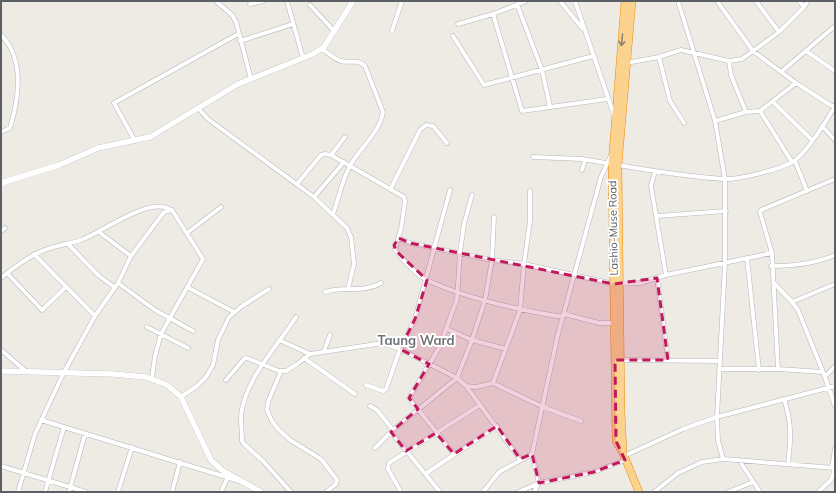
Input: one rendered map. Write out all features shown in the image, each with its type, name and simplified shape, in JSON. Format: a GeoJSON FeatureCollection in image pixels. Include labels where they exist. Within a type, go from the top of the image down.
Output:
{"type":"FeatureCollection","features":[{"type":"Feature","properties":{"kind":"highway","name":"Lashio-Muse Road"},"geometry":{"type":"LineString","coordinates":[[625,1],[624,62],[620,130],[612,164],[623,456],[640,492]]}},
{"type":"Feature","properties":{"kind":"highway","name":"Lashio-Muse Road"},"geometry":{"type":"LineString","coordinates":[[619,360],[615,323],[617,284],[618,165],[616,121],[632,1]]}},
{"type":"Feature","properties":{"kind":"street"},"geometry":{"type":"LineString","coordinates":[[216,1],[232,15],[251,79]]}},
{"type":"Feature","properties":{"kind":"street"},"geometry":{"type":"LineString","coordinates":[[250,4],[262,1]]}},
{"type":"Feature","properties":{"kind":"street"},"geometry":{"type":"LineString","coordinates":[[287,1],[303,58]]}},
{"type":"Feature","properties":{"kind":"street"},"geometry":{"type":"LineString","coordinates":[[392,31],[402,1]]}},
{"type":"Feature","properties":{"kind":"street"},"geometry":{"type":"LineString","coordinates":[[458,24],[494,14],[526,1]]}},
{"type":"Feature","properties":{"kind":"street"},"geometry":{"type":"LineString","coordinates":[[560,1],[585,32]]}},
{"type":"Feature","properties":{"kind":"street"},"geometry":{"type":"LineString","coordinates":[[575,1],[607,99],[620,130]]}},
{"type":"Feature","properties":{"kind":"street"},"geometry":{"type":"LineString","coordinates":[[678,1],[695,52],[715,121],[725,179],[725,263],[717,417],[718,440],[723,460]]}},
{"type":"Feature","properties":{"kind":"street"},"geometry":{"type":"LineString","coordinates":[[618,165],[655,172],[725,179],[770,171],[793,161],[801,155],[835,107],[796,83],[753,51],[717,1]]}},
{"type":"Feature","properties":{"kind":"street"},"geometry":{"type":"LineString","coordinates":[[756,1],[779,32]]}},
{"type":"Feature","properties":{"kind":"street"},"geometry":{"type":"LineString","coordinates":[[799,1],[804,7]]}},
{"type":"Feature","properties":{"kind":"street"},"geometry":{"type":"LineString","coordinates":[[624,62],[659,57],[676,50],[695,52],[729,61],[742,59],[779,32],[808,1]]}},
{"type":"Feature","properties":{"kind":"street"},"geometry":{"type":"LineString","coordinates":[[1,183],[59,165],[98,148],[150,137],[164,130],[198,108],[251,79],[322,49],[350,2]]}},
{"type":"Feature","properties":{"kind":"street"},"geometry":{"type":"LineString","coordinates":[[517,4],[542,70],[550,107]]}},
{"type":"Feature","properties":{"kind":"street"},"geometry":{"type":"LineString","coordinates":[[310,5],[334,31]]}},
{"type":"Feature","properties":{"kind":"street"},"geometry":{"type":"LineString","coordinates":[[494,14],[522,111],[607,99]]}},
{"type":"Feature","properties":{"kind":"street"},"geometry":{"type":"LineString","coordinates":[[240,41],[294,24]]}},
{"type":"Feature","properties":{"kind":"street"},"geometry":{"type":"LineString","coordinates":[[781,72],[835,26]]}},
{"type":"Feature","properties":{"kind":"street"},"geometry":{"type":"LineString","coordinates":[[135,141],[114,103],[238,34]]}},
{"type":"Feature","properties":{"kind":"street"},"geometry":{"type":"LineString","coordinates":[[1,35],[8,42],[18,69],[18,84],[10,128],[1,132]]}},
{"type":"Feature","properties":{"kind":"street"},"geometry":{"type":"LineString","coordinates":[[453,36],[484,85],[593,56]]}},
{"type":"Feature","properties":{"kind":"street"},"geometry":{"type":"LineString","coordinates":[[322,49],[340,61],[361,62],[365,66],[381,103],[382,119],[350,165],[333,214]]}},
{"type":"Feature","properties":{"kind":"street"},"geometry":{"type":"LineString","coordinates":[[806,51],[835,71]]}},
{"type":"Feature","properties":{"kind":"street"},"geometry":{"type":"LineString","coordinates":[[659,57],[670,100],[684,123]]}},
{"type":"Feature","properties":{"kind":"street"},"geometry":{"type":"LineString","coordinates":[[729,61],[731,75],[746,112]]}},
{"type":"Feature","properties":{"kind":"street"},"geometry":{"type":"LineString","coordinates":[[715,121],[746,112],[760,111],[796,83]]}},
{"type":"Feature","properties":{"kind":"street"},"geometry":{"type":"LineString","coordinates":[[773,102],[812,140]]}},
{"type":"Feature","properties":{"kind":"street"},"geometry":{"type":"LineString","coordinates":[[198,108],[208,119],[314,197],[347,228],[351,237],[354,264],[348,289]]}},
{"type":"Feature","properties":{"kind":"street"},"geometry":{"type":"LineString","coordinates":[[760,111],[793,161],[807,191]]}},
{"type":"Feature","properties":{"kind":"street"},"geometry":{"type":"LineString","coordinates":[[391,188],[420,130],[426,125],[433,126],[446,143]]}},
{"type":"Feature","properties":{"kind":"street"},"geometry":{"type":"LineString","coordinates":[[822,126],[835,140]]}},
{"type":"Feature","properties":{"kind":"street"},"geometry":{"type":"LineString","coordinates":[[331,155],[345,137]]}},
{"type":"Feature","properties":{"kind":"street"},"geometry":{"type":"LineString","coordinates":[[534,492],[539,483],[532,454],[563,316],[606,163],[617,146]]}},
{"type":"Feature","properties":{"kind":"street"},"geometry":{"type":"LineString","coordinates":[[297,184],[321,156],[325,154],[331,155],[391,188],[404,197],[405,202],[399,238],[394,245],[396,251],[427,280],[457,292],[520,310],[599,323],[615,323]]}},
{"type":"Feature","properties":{"kind":"street"},"geometry":{"type":"LineString","coordinates":[[533,157],[585,160],[606,163]]}},
{"type":"Feature","properties":{"kind":"street"},"geometry":{"type":"LineString","coordinates":[[582,170],[585,160]]}},
{"type":"Feature","properties":{"kind":"street"},"geometry":{"type":"LineString","coordinates":[[314,197],[344,162]]}},
{"type":"Feature","properties":{"kind":"street"},"geometry":{"type":"LineString","coordinates":[[655,172],[651,186],[666,275]]}},
{"type":"Feature","properties":{"kind":"street"},"geometry":{"type":"LineString","coordinates":[[778,369],[771,266],[772,253],[761,210],[835,179]]}},
{"type":"Feature","properties":{"kind":"street"},"geometry":{"type":"LineString","coordinates":[[366,385],[385,390],[400,349],[416,319],[450,190]]}},
{"type":"Feature","properties":{"kind":"street"},"geometry":{"type":"LineString","coordinates":[[493,383],[520,310],[530,221],[530,191]]}},
{"type":"Feature","properties":{"kind":"street"},"geometry":{"type":"LineString","coordinates":[[454,454],[418,409],[411,403],[409,398],[447,329],[457,299],[460,253],[464,224],[472,195]]}},
{"type":"Feature","properties":{"kind":"street"},"geometry":{"type":"LineString","coordinates":[[1,278],[34,254],[68,244],[99,232],[117,221],[145,209],[160,206],[172,210],[203,259],[161,334],[155,356],[152,378]]}},
{"type":"Feature","properties":{"kind":"street"},"geometry":{"type":"LineString","coordinates":[[187,233],[222,207]]}},
{"type":"Feature","properties":{"kind":"street"},"geometry":{"type":"LineString","coordinates":[[18,492],[35,434],[41,420],[63,374],[94,316],[118,283],[131,256],[164,212],[172,210]]}},
{"type":"Feature","properties":{"kind":"street"},"geometry":{"type":"LineString","coordinates":[[657,216],[726,211]]}},
{"type":"Feature","properties":{"kind":"street"},"geometry":{"type":"LineString","coordinates":[[375,448],[392,431],[457,378],[472,340],[485,300],[492,260],[494,217]]}},
{"type":"Feature","properties":{"kind":"street"},"geometry":{"type":"LineString","coordinates":[[99,232],[131,256]]}},
{"type":"Feature","properties":{"kind":"street"},"geometry":{"type":"LineString","coordinates":[[399,238],[410,243],[492,260],[524,264],[617,284],[640,283],[666,275],[772,253]]}},
{"type":"Feature","properties":{"kind":"street"},"geometry":{"type":"LineString","coordinates":[[68,244],[98,275],[114,287]]}},
{"type":"Feature","properties":{"kind":"street"},"geometry":{"type":"LineString","coordinates":[[34,254],[94,316]]}},
{"type":"Feature","properties":{"kind":"street"},"geometry":{"type":"LineString","coordinates":[[771,266],[794,265],[835,255]]}},
{"type":"Feature","properties":{"kind":"street"},"geometry":{"type":"LineString","coordinates":[[748,258],[759,370]]}},
{"type":"Feature","properties":{"kind":"street"},"geometry":{"type":"LineString","coordinates":[[7,273],[42,310],[66,287]]}},
{"type":"Feature","properties":{"kind":"street"},"geometry":{"type":"LineString","coordinates":[[657,278],[668,360]]}},
{"type":"Feature","properties":{"kind":"street"},"geometry":{"type":"LineString","coordinates":[[773,282],[792,302],[809,336],[835,406]]}},
{"type":"Feature","properties":{"kind":"street"},"geometry":{"type":"LineString","coordinates":[[118,283],[155,310],[193,331]]}},
{"type":"Feature","properties":{"kind":"street"},"geometry":{"type":"LineString","coordinates":[[325,292],[348,289],[364,290],[381,283]]}},
{"type":"Feature","properties":{"kind":"street"},"geometry":{"type":"LineString","coordinates":[[792,302],[835,284]]}},
{"type":"Feature","properties":{"kind":"street"},"geometry":{"type":"LineString","coordinates":[[187,287],[234,312]]}},
{"type":"Feature","properties":{"kind":"street"},"geometry":{"type":"LineString","coordinates":[[181,397],[197,386],[213,365],[218,340],[229,317],[234,312],[269,289]]}},
{"type":"Feature","properties":{"kind":"street"},"geometry":{"type":"LineString","coordinates":[[291,492],[242,441],[241,416],[244,400],[248,391],[279,340],[296,318]]}},
{"type":"Feature","properties":{"kind":"street"},"geometry":{"type":"LineString","coordinates":[[147,326],[188,348]]}},
{"type":"Feature","properties":{"kind":"street"},"geometry":{"type":"LineString","coordinates":[[447,329],[472,340],[506,349]]}},
{"type":"Feature","properties":{"kind":"street"},"geometry":{"type":"LineString","coordinates":[[324,351],[330,335]]}},
{"type":"Feature","properties":{"kind":"street"},"geometry":{"type":"LineString","coordinates":[[279,340],[310,354]]}},
{"type":"Feature","properties":{"kind":"street"},"geometry":{"type":"LineString","coordinates":[[226,380],[244,359],[248,358],[281,371],[290,369],[310,354],[383,343],[400,349],[457,378],[466,386],[520,459]]}},
{"type":"Feature","properties":{"kind":"street"},"geometry":{"type":"LineString","coordinates":[[1,350],[27,372]]}},
{"type":"Feature","properties":{"kind":"street"},"geometry":{"type":"LineString","coordinates":[[304,358],[356,394]]}},
{"type":"Feature","properties":{"kind":"street"},"geometry":{"type":"LineString","coordinates":[[619,360],[719,361]]}},
{"type":"Feature","properties":{"kind":"street"},"geometry":{"type":"LineString","coordinates":[[825,377],[835,366]]}},
{"type":"Feature","properties":{"kind":"street"},"geometry":{"type":"LineString","coordinates":[[719,369],[778,369],[823,372]]}},
{"type":"Feature","properties":{"kind":"street"},"geometry":{"type":"LineString","coordinates":[[281,371],[268,402],[267,410],[278,430],[321,459],[337,480],[336,484],[326,492]]}},
{"type":"Feature","properties":{"kind":"street"},"geometry":{"type":"LineString","coordinates":[[1,372],[113,374],[152,378],[174,389],[181,397],[211,460],[223,471],[240,482],[261,492]]}},
{"type":"Feature","properties":{"kind":"street"},"geometry":{"type":"LineString","coordinates":[[466,386],[476,387],[493,383],[543,407],[581,421]]}},
{"type":"Feature","properties":{"kind":"street"},"geometry":{"type":"LineString","coordinates":[[518,492],[539,483],[594,472],[623,456],[683,429],[717,417],[835,386]]}},
{"type":"Feature","properties":{"kind":"street"},"geometry":{"type":"LineString","coordinates":[[784,399],[790,417],[791,428],[788,464]]}},
{"type":"Feature","properties":{"kind":"street"},"geometry":{"type":"LineString","coordinates":[[401,492],[391,476],[387,466],[389,463],[480,405]]}},
{"type":"Feature","properties":{"kind":"street"},"geometry":{"type":"LineString","coordinates":[[370,406],[377,410],[406,451],[440,492]]}},
{"type":"Feature","properties":{"kind":"street"},"geometry":{"type":"LineString","coordinates":[[41,420],[132,447],[240,482]]}},
{"type":"Feature","properties":{"kind":"street"},"geometry":{"type":"LineString","coordinates":[[425,474],[497,426]]}},
{"type":"Feature","properties":{"kind":"street"},"geometry":{"type":"LineString","coordinates":[[45,492],[64,427]]}},
{"type":"Feature","properties":{"kind":"street"},"geometry":{"type":"LineString","coordinates":[[69,492],[85,434]]}},
{"type":"Feature","properties":{"kind":"street"},"geometry":{"type":"LineString","coordinates":[[118,492],[132,447]]}},
{"type":"Feature","properties":{"kind":"street"},"geometry":{"type":"LineString","coordinates":[[818,492],[831,480],[834,468],[835,448]]}},
{"type":"Feature","properties":{"kind":"street"},"geometry":{"type":"LineString","coordinates":[[483,492],[499,472],[520,459],[532,454]]}},
{"type":"Feature","properties":{"kind":"street"},"geometry":{"type":"LineString","coordinates":[[739,460],[760,492]]}},
{"type":"Feature","properties":{"kind":"street"},"geometry":{"type":"LineString","coordinates":[[654,492],[678,473],[702,462],[739,460],[834,468]]}},
{"type":"Feature","properties":{"kind":"street"},"geometry":{"type":"LineString","coordinates":[[172,492],[180,462]]}},
{"type":"Feature","properties":{"kind":"street"},"geometry":{"type":"LineString","coordinates":[[1,466],[86,492]]}},
{"type":"Feature","properties":{"kind":"street"},"geometry":{"type":"LineString","coordinates":[[221,492],[227,479]]}},
{"type":"Feature","properties":{"kind":"street"},"geometry":{"type":"LineString","coordinates":[[728,492],[753,482]]}},
{"type":"Feature","properties":{"kind":"highlighted area"},"geometry":{"type":"Polygon","coordinates":[[[399,238],[410,243],[614,284],[657,278],[668,360],[615,360],[616,441],[625,460],[594,472],[539,483],[532,454],[520,459],[497,426],[454,454],[436,433],[406,451],[391,432],[418,409],[409,398],[429,364],[400,349],[415,319],[427,280],[396,251],[394,245],[399,238]]]}},
{"type":"Feature","properties":{"kind":"district","name":"Taung Ward"},"geometry":{"type":"Point","coordinates":[416,340]}}]}
